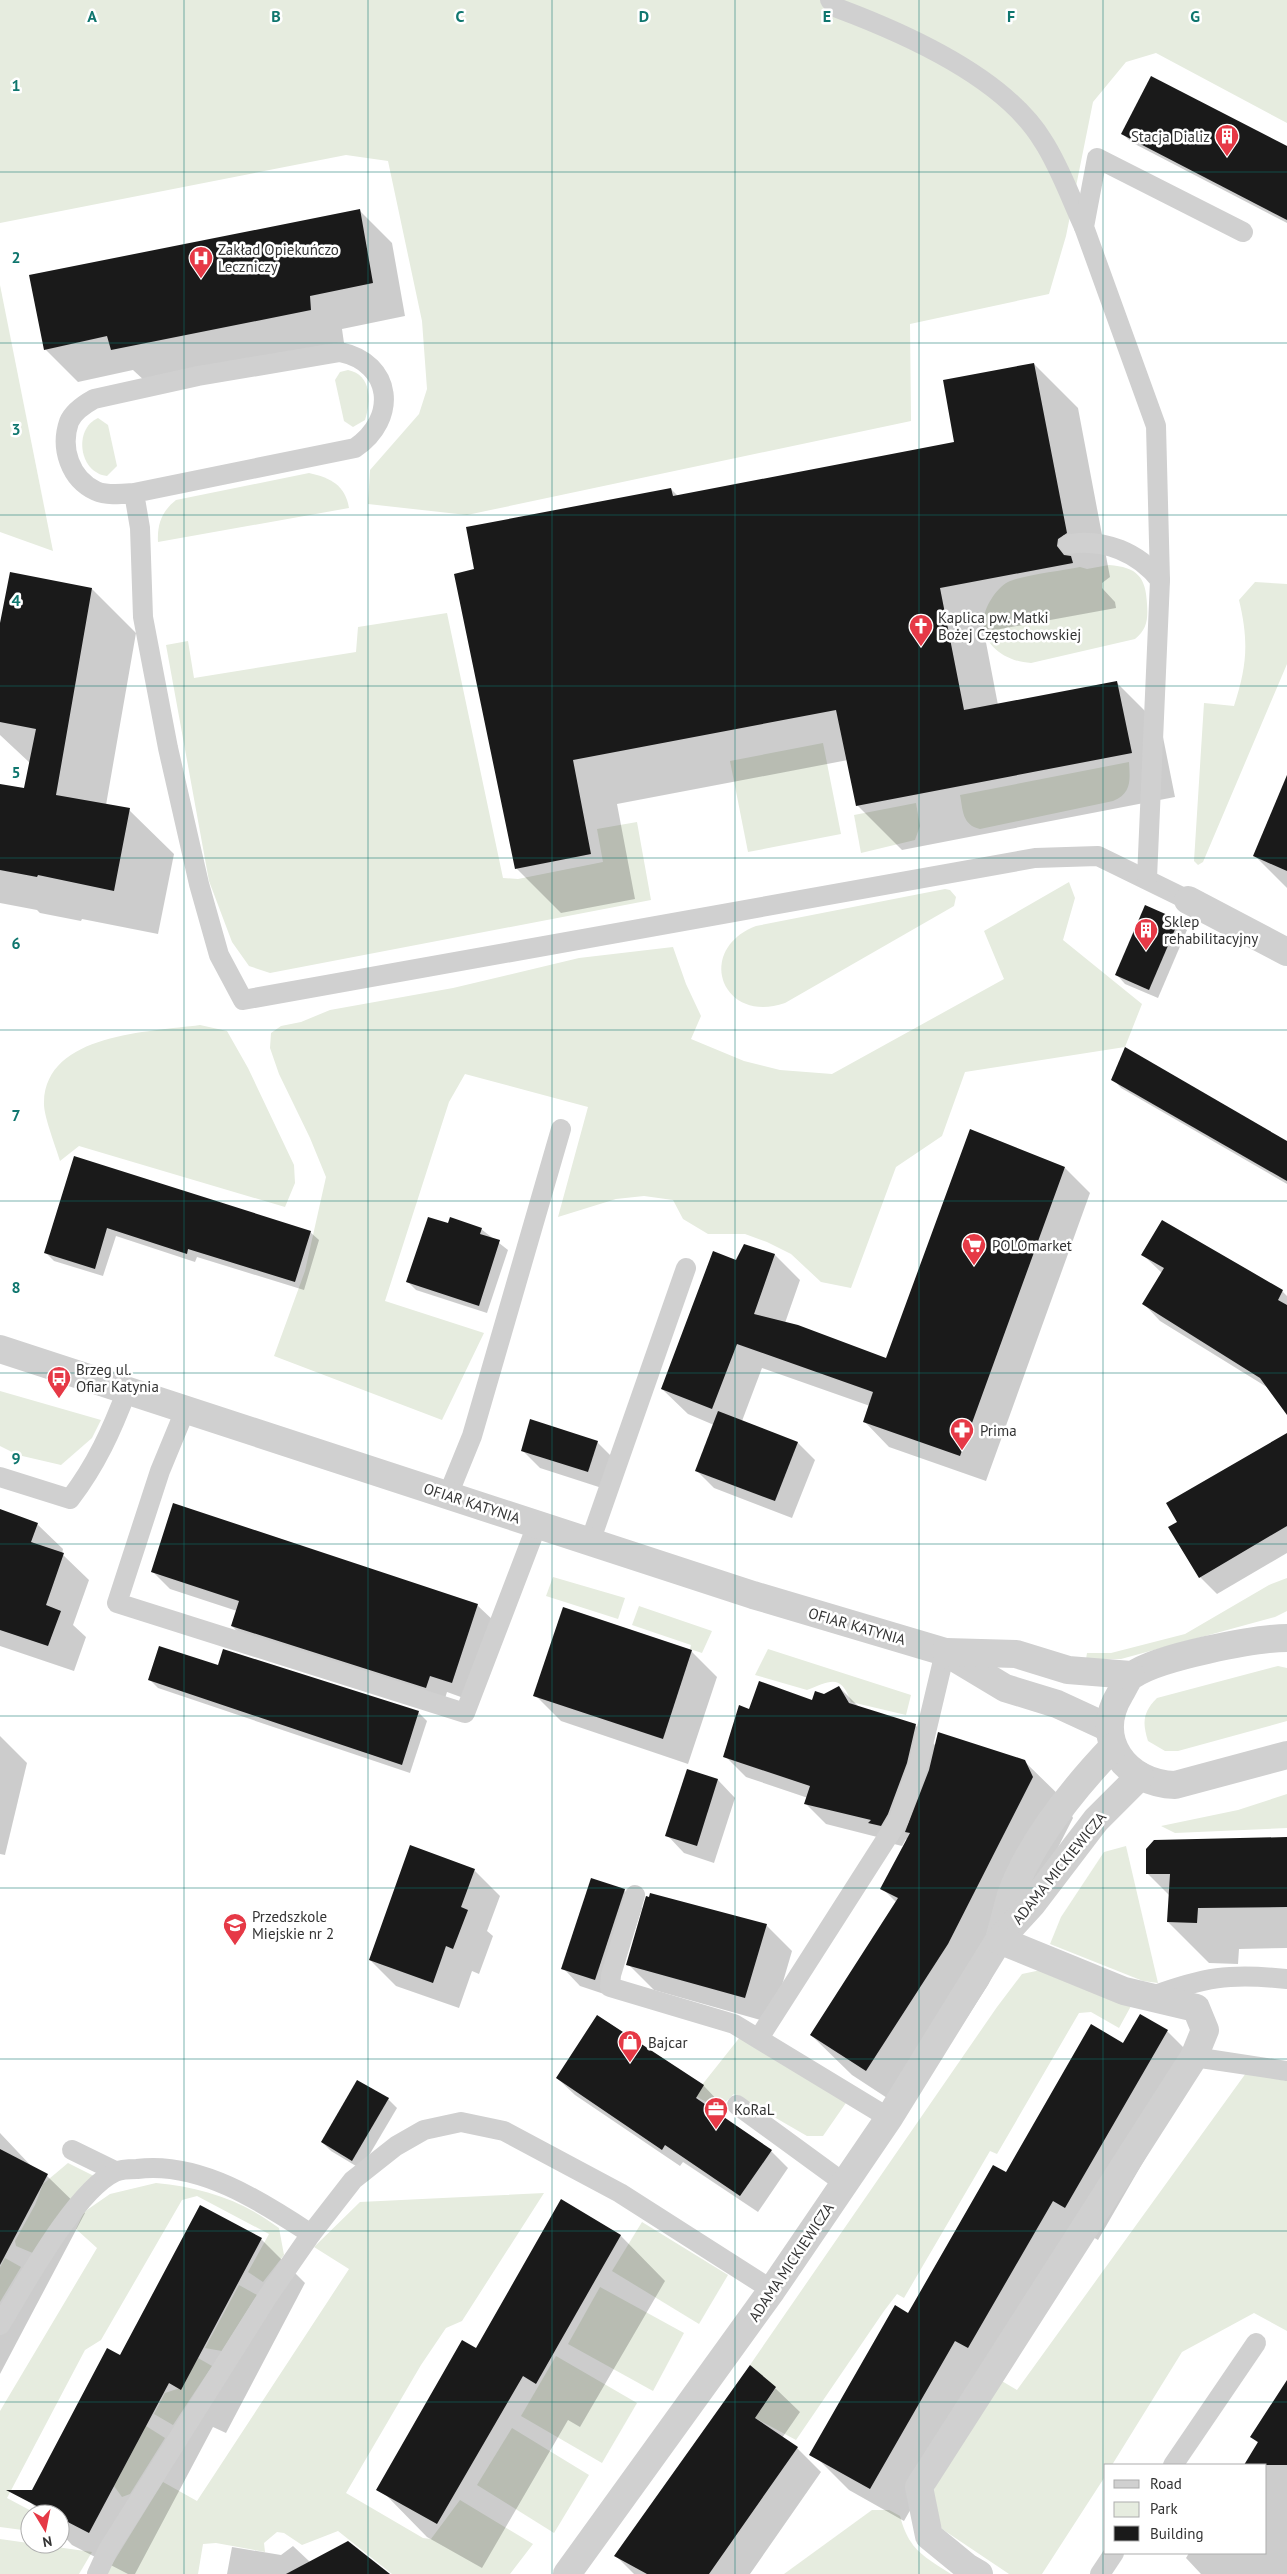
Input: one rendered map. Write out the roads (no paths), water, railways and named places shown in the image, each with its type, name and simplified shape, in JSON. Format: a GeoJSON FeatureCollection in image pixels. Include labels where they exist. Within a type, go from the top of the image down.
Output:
{"type":"FeatureCollection","features":[{"type":"Feature","properties":{"kind":"street"},"geometry":{"type":"LineString","coordinates":[[1188,900],[1287,952]]}},
{"type":"Feature","properties":{"kind":"street","name":"OFIAR KATYNIA"},"geometry":{"type":"LineString","coordinates":[[0,1349],[186,1408],[753,1595],[945,1652],[1005,1688],[1057,1704],[1111,1737]]}},
{"type":"Feature","properties":{"kind":"street"},"geometry":{"type":"LineString","coordinates":[[1287,1638],[1267,1638],[1162,1662],[1132,1675],[1117,1699],[1111,1737],[1125,1764],[1140,1776],[1158,1784],[1175,1785],[1287,1755]]}},
{"type":"Feature","properties":{"kind":"street","name":"OFIAR KATYNIA"},"geometry":{"type":"LineString","coordinates":[[945,1652],[1016,1654],[1068,1670],[1132,1675]]}},
{"type":"Feature","properties":{"kind":"street","name":"ADAMA MICKIEWICZA"},"geometry":{"type":"LineString","coordinates":[[999,1940],[1012,1894],[1040,1839],[1111,1737]]}},
{"type":"Feature","properties":{"kind":"street","name":"ADAMA MICKIEWICZA"},"geometry":{"type":"LineString","coordinates":[[567,2574],[772,2290],[889,2118],[999,1940],[1032,1904],[1096,1820],[1140,1776]]}},
{"type":"Feature","properties":{"kind":"street"},"geometry":{"type":"LineString","coordinates":[[979,2574],[967,2567],[929,2536],[919,2487],[1194,2057],[1204,2030],[1196,2008],[1124,1991],[999,1940]]}},
{"type":"Feature","properties":{"kind":"lane"},"geometry":{"type":"LineString","coordinates":[[830,0],[837,8],[916,41],[988,84],[1022,113],[1043,140],[1084,227],[1156,426],[1160,580],[1147,878]]}},
{"type":"Feature","properties":{"kind":"lane"},"geometry":{"type":"LineString","coordinates":[[1084,227],[1097,158],[1243,232]]}},
{"type":"Feature","properties":{"kind":"lane"},"geometry":{"type":"LineString","coordinates":[[340,352],[357,355],[368,363],[384,388],[384,410],[379,422],[369,439],[355,448],[134,493],[117,494],[96,491],[72,470],[66,454],[70,421],[81,407],[94,399],[224,371],[340,352]]}},
{"type":"Feature","properties":{"kind":"lane"},"geometry":{"type":"LineString","coordinates":[[134,493],[140,528],[143,617],[168,748],[199,884],[220,955],[242,1000],[1035,858],[1098,856],[1147,878],[1188,900]]}},
{"type":"Feature","properties":{"kind":"lane"},"geometry":{"type":"LineString","coordinates":[[1069,544],[1096,544],[1124,550],[1150,567],[1160,580]]}},
{"type":"Feature","properties":{"kind":"lane"},"geometry":{"type":"LineString","coordinates":[[448,1495],[472,1436],[561,1130]]}},
{"type":"Feature","properties":{"kind":"lane"},"geometry":{"type":"LineString","coordinates":[[590,1542],[686,1268]]}},
{"type":"Feature","properties":{"kind":"lane"},"geometry":{"type":"LineString","coordinates":[[0,1477],[70,1499],[90,1473],[112,1432],[127,1390]]}},
{"type":"Feature","properties":{"kind":"lane"},"geometry":{"type":"LineString","coordinates":[[186,1408],[160,1471],[117,1603],[465,1713],[537,1525]]}},
{"type":"Feature","properties":{"kind":"lane"},"geometry":{"type":"LineString","coordinates":[[759,2038],[899,1819],[918,1766],[945,1652]]}},
{"type":"Feature","properties":{"kind":"lane"},"geometry":{"type":"LineString","coordinates":[[635,1895],[611,1975],[610,1987],[734,2024],[889,2118]]}},
{"type":"Feature","properties":{"kind":"lane"},"geometry":{"type":"LineString","coordinates":[[1150,1998],[1203,1979],[1242,1975],[1287,1979]]}},
{"type":"Feature","properties":{"kind":"lane"},"geometry":{"type":"LineString","coordinates":[[1194,2057],[1287,2071]]}},
{"type":"Feature","properties":{"kind":"lane"},"geometry":{"type":"LineString","coordinates":[[737,2106],[844,2183]]}},
{"type":"Feature","properties":{"kind":"lane"},"geometry":{"type":"LineString","coordinates":[[97,2574],[108,2550],[268,2296],[311,2234],[353,2180],[396,2146],[424,2130],[461,2122],[504,2131],[620,2193],[772,2290]]}},
{"type":"Feature","properties":{"kind":"lane"},"geometry":{"type":"LineString","coordinates":[[72,2150],[116,2171]]}},
{"type":"Feature","properties":{"kind":"lane"},"geometry":{"type":"LineString","coordinates":[[0,2325],[55,2236],[92,2189],[116,2171],[152,2167],[211,2178],[273,2209],[311,2234]]}},
{"type":"Feature","properties":{"kind":"lane"},"geometry":{"type":"LineString","coordinates":[[1174,2464],[1256,2343]]}},
{"type":"Feature","properties":{"kind":"lane"},"geometry":{"type":"LineString","coordinates":[[1100,2574],[1113,2554]]}},
{"type":"Feature","properties":{"kind":"place","name":"Stacja Dializ"},"geometry":{"type":"Point","coordinates":[1227,157]}},
{"type":"Feature","properties":{"kind":"place","name":"Zakład Opiekuńczo Leczniczy"},"geometry":{"type":"Point","coordinates":[201,279]}},
{"type":"Feature","properties":{"kind":"place","name":"Kaplica pw. Matki Bożej Częstochowskiej"},"geometry":{"type":"Point","coordinates":[921,647]}},
{"type":"Feature","properties":{"kind":"place","name":"Sklep rehabilitacyjny"},"geometry":{"type":"Point","coordinates":[1146,951]}},
{"type":"Feature","properties":{"kind":"place","name":"POLOmarket"},"geometry":{"type":"Point","coordinates":[974,1266]}},
{"type":"Feature","properties":{"kind":"place","name":"Brzeg ul. Ofiar Katynia"},"geometry":{"type":"Point","coordinates":[59,1399]}},
{"type":"Feature","properties":{"kind":"place","name":"Prima"},"geometry":{"type":"Point","coordinates":[962,1451]}},
{"type":"Feature","properties":{"kind":"place","name":"Przedszkole Miejskie nr 2"},"geometry":{"type":"Point","coordinates":[235,1946]}},
{"type":"Feature","properties":{"kind":"place","name":"Bajcar"},"geometry":{"type":"Point","coordinates":[630,2063]}},
{"type":"Feature","properties":{"kind":"place","name":"KoRaL"},"geometry":{"type":"Point","coordinates":[716,2130]}}]}
